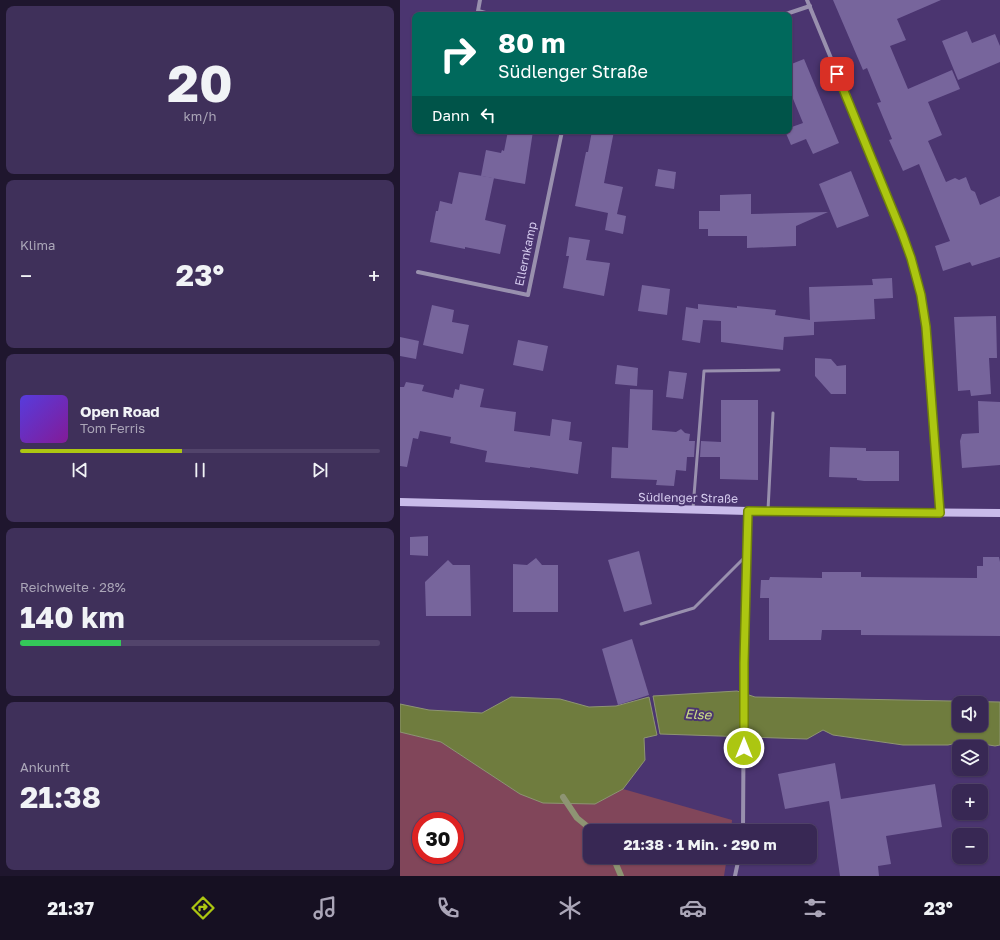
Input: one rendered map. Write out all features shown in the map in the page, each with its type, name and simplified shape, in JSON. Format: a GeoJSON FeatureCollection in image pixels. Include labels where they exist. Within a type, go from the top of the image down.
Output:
{"type":"FeatureCollection","features":[{"type":"Feature","properties":{"kind":"main road","name":"Südlenger Straße"},"geometry":{"type":"LineString","coordinates":[[400,502],[768,512],[1000,513]]}},
{"type":"Feature","properties":{"kind":"street"},"geometry":{"type":"LineString","coordinates":[[480,0],[478,11],[482,12]]}},
{"type":"Feature","properties":{"kind":"street"},"geometry":{"type":"LineString","coordinates":[[807,0],[902,233],[921,295],[926,327],[940,513]]}},
{"type":"Feature","properties":{"kind":"street"},"geometry":{"type":"LineString","coordinates":[[792,12],[810,6]]}},
{"type":"Feature","properties":{"kind":"street","name":"Ellernkamp"},"geometry":{"type":"LineString","coordinates":[[418,272],[528,295],[561,134]]}},
{"type":"Feature","properties":{"kind":"street"},"geometry":{"type":"LineString","coordinates":[[743,824],[748,511]]}},
{"type":"Feature","properties":{"kind":"street"},"geometry":{"type":"LineString","coordinates":[[735,876],[738,864]]}},
{"type":"Feature","properties":{"kind":"lane"},"geometry":{"type":"LineString","coordinates":[[692,510],[704,371],[779,370]]}},
{"type":"Feature","properties":{"kind":"lane"},"geometry":{"type":"LineString","coordinates":[[768,512],[773,413]]}},
{"type":"Feature","properties":{"kind":"lane"},"geometry":{"type":"LineString","coordinates":[[641,624],[694,608],[747,555]]}},
{"type":"Feature","properties":{"kind":"shaded area"},"geometry":{"type":"Polygon","coordinates":[[[400,732],[441,742],[520,794],[595,804],[623,789],[732,820],[732,824],[583,824],[583,864],[726,864],[724,876],[400,876],[400,732]]]}},
{"type":"Feature","properties":{"kind":"water","name":"Else"},"geometry":{"type":"Polygon","coordinates":[[[737,691],[755,697],[952,701],[952,732],[988,732],[988,702],[1000,702],[1000,745],[995,746],[988,745],[988,740],[952,740],[952,744],[948,745],[903,745],[833,735],[823,730],[807,739],[660,734],[653,696],[737,691]]]}},
{"type":"Feature","properties":{"kind":"water"},"geometry":{"type":"Polygon","coordinates":[[[511,697],[560,699],[589,707],[616,706],[649,697],[657,735],[644,738],[645,760],[623,789],[595,804],[543,803],[520,794],[441,742],[400,732],[400,704],[429,710],[482,713],[511,697]]]}},
{"type":"Feature","properties":{"kind":"building"},"geometry":{"type":"Polygon","coordinates":[[[833,0],[941,0],[897,19],[906,40],[890,46],[908,89],[952,70],[960,89],[928,102],[942,135],[928,141],[946,182],[955,178],[959,180],[966,177],[971,190],[975,192],[980,205],[1000,196],[1000,257],[972,266],[970,262],[943,271],[935,246],[950,241],[919,164],[903,171],[889,140],[892,139],[877,103],[881,102],[867,68],[863,70],[833,0]]]}},
{"type":"Feature","properties":{"kind":"building"},"geometry":{"type":"Polygon","coordinates":[[[967,31],[972,43],[995,34],[1000,46],[1000,62],[958,80],[942,41],[967,31]]]}},
{"type":"Feature","properties":{"kind":"building"},"geometry":{"type":"Polygon","coordinates":[[[804,59],[839,143],[813,154],[806,139],[791,145],[786,134],[792,134],[792,127],[803,123],[792,96],[792,64],[804,59]]]}},
{"type":"Feature","properties":{"kind":"building"},"geometry":{"type":"Polygon","coordinates":[[[507,134],[533,134],[525,184],[481,176],[486,150],[501,153],[502,150],[504,151],[507,134]]]}},
{"type":"Feature","properties":{"kind":"building"},"geometry":{"type":"Polygon","coordinates":[[[591,134],[613,134],[604,183],[623,187],[617,214],[626,216],[623,234],[605,230],[608,213],[575,206],[586,152],[588,152],[591,134]]]}},
{"type":"Feature","properties":{"kind":"building"},"geometry":{"type":"Polygon","coordinates":[[[658,169],[676,172],[674,189],[655,186],[658,169]]]}},
{"type":"Feature","properties":{"kind":"building"},"geometry":{"type":"Polygon","coordinates":[[[851,171],[869,216],[837,228],[819,184],[851,171]]]}},
{"type":"Feature","properties":{"kind":"building"},"geometry":{"type":"Polygon","coordinates":[[[459,172],[494,178],[485,220],[506,225],[500,254],[430,242],[436,211],[438,211],[440,201],[452,204],[459,172]]]}},
{"type":"Feature","properties":{"kind":"building"},"geometry":{"type":"Polygon","coordinates":[[[751,194],[751,214],[828,212],[796,226],[796,246],[747,248],[747,236],[708,236],[708,229],[699,229],[699,211],[720,211],[720,195],[751,194]]]}},
{"type":"Feature","properties":{"kind":"building"},"geometry":{"type":"Polygon","coordinates":[[[569,237],[590,240],[586,260],[610,263],[604,296],[563,288],[569,256],[566,256],[569,237]]]}},
{"type":"Feature","properties":{"kind":"building"},"geometry":{"type":"Polygon","coordinates":[[[892,278],[893,298],[874,299],[875,319],[814,322],[814,335],[784,337],[783,350],[721,342],[721,321],[703,320],[700,343],[682,340],[686,307],[698,309],[698,304],[776,310],[775,315],[810,320],[809,287],[873,285],[872,279],[892,278]]]}},
{"type":"Feature","properties":{"kind":"building"},"geometry":{"type":"Polygon","coordinates":[[[642,285],[670,289],[667,315],[638,311],[642,285]]]}},
{"type":"Feature","properties":{"kind":"building"},"geometry":{"type":"Polygon","coordinates":[[[432,305],[454,310],[452,322],[469,325],[463,354],[423,345],[432,305]]]}},
{"type":"Feature","properties":{"kind":"building"},"geometry":{"type":"Polygon","coordinates":[[[996,316],[997,358],[989,358],[991,394],[971,396],[970,390],[958,391],[954,317],[996,316]]]}},
{"type":"Feature","properties":{"kind":"building"},"geometry":{"type":"Polygon","coordinates":[[[400,337],[419,341],[416,359],[400,356],[400,337]]]}},
{"type":"Feature","properties":{"kind":"building"},"geometry":{"type":"Polygon","coordinates":[[[518,340],[548,346],[543,371],[513,365],[518,340]]]}},
{"type":"Feature","properties":{"kind":"building"},"geometry":{"type":"Polygon","coordinates":[[[815,358],[831,359],[837,366],[846,365],[846,394],[831,394],[815,376],[815,358]]]}},
{"type":"Feature","properties":{"kind":"building"},"geometry":{"type":"Polygon","coordinates":[[[617,365],[638,368],[637,386],[615,384],[617,365]]]}},
{"type":"Feature","properties":{"kind":"building"},"geometry":{"type":"Polygon","coordinates":[[[669,371],[687,373],[683,399],[666,397],[669,371]]]}},
{"type":"Feature","properties":{"kind":"building"},"geometry":{"type":"Polygon","coordinates":[[[406,382],[424,385],[422,391],[453,398],[455,389],[459,390],[460,384],[484,389],[480,407],[516,412],[514,431],[550,436],[552,419],[571,422],[569,440],[582,442],[578,474],[485,462],[487,451],[450,443],[451,437],[420,431],[418,439],[413,438],[407,467],[400,466],[400,387],[404,387],[406,382]]]}},
{"type":"Feature","properties":{"kind":"building"},"geometry":{"type":"Polygon","coordinates":[[[630,389],[653,390],[652,430],[676,432],[681,429],[685,433],[690,434],[689,441],[695,441],[694,457],[687,457],[686,471],[676,470],[674,486],[656,485],[657,480],[611,478],[612,447],[628,448],[630,389]]]}},
{"type":"Feature","properties":{"kind":"building"},"geometry":{"type":"Polygon","coordinates":[[[721,400],[758,400],[758,480],[720,479],[720,457],[700,457],[701,441],[721,442],[721,400]]]}},
{"type":"Feature","properties":{"kind":"building"},"geometry":{"type":"Polygon","coordinates":[[[978,401],[1000,402],[1000,465],[962,468],[960,441],[962,434],[979,433],[978,401]]]}},
{"type":"Feature","properties":{"kind":"building"},"geometry":{"type":"Polygon","coordinates":[[[830,447],[866,448],[866,451],[899,451],[899,481],[864,481],[857,480],[857,478],[829,477],[830,447]]]}},
{"type":"Feature","properties":{"kind":"building"},"geometry":{"type":"Polygon","coordinates":[[[428,536],[428,556],[410,555],[410,537],[428,536]]]}},
{"type":"Feature","properties":{"kind":"building"},"geometry":{"type":"Polygon","coordinates":[[[639,551],[652,604],[624,612],[608,560],[639,551]]]}},
{"type":"Feature","properties":{"kind":"building"},"geometry":{"type":"Polygon","coordinates":[[[983,557],[999,557],[1000,636],[861,635],[861,630],[822,630],[821,640],[769,640],[769,598],[760,598],[761,580],[769,580],[770,577],[822,578],[822,572],[861,572],[861,577],[977,578],[977,566],[983,566],[983,557]]]}},
{"type":"Feature","properties":{"kind":"building"},"geometry":{"type":"Polygon","coordinates":[[[536,558],[542,565],[558,565],[558,612],[513,612],[513,564],[527,565],[536,558]]]}},
{"type":"Feature","properties":{"kind":"building"},"geometry":{"type":"Polygon","coordinates":[[[448,560],[453,565],[470,565],[471,616],[426,616],[425,582],[448,560]]]}},
{"type":"Feature","properties":{"kind":"building"},"geometry":{"type":"Polygon","coordinates":[[[632,639],[649,695],[618,705],[602,649],[632,639]]]}},
{"type":"Feature","properties":{"kind":"building"},"geometry":{"type":"Polygon","coordinates":[[[835,763],[841,799],[935,784],[942,827],[886,836],[891,864],[878,866],[879,876],[840,876],[829,801],[785,809],[778,774],[835,763]]]}},
{"type":"Feature","properties":{"kind":"waterway"},"geometry":{"type":"LineString","coordinates":[[563,797],[577,818],[584,824]]}},
{"type":"Feature","properties":{"kind":"waterway"},"geometry":{"type":"LineString","coordinates":[[616,864],[621,876]]}},
{"type":"Feature","properties":{"kind":"route"},"geometry":{"type":"LineString","coordinates":[[744,748],[744,663],[748,511],[940,513],[933,402],[926,327],[921,295],[911,258],[902,233],[837,74]]}}]}
